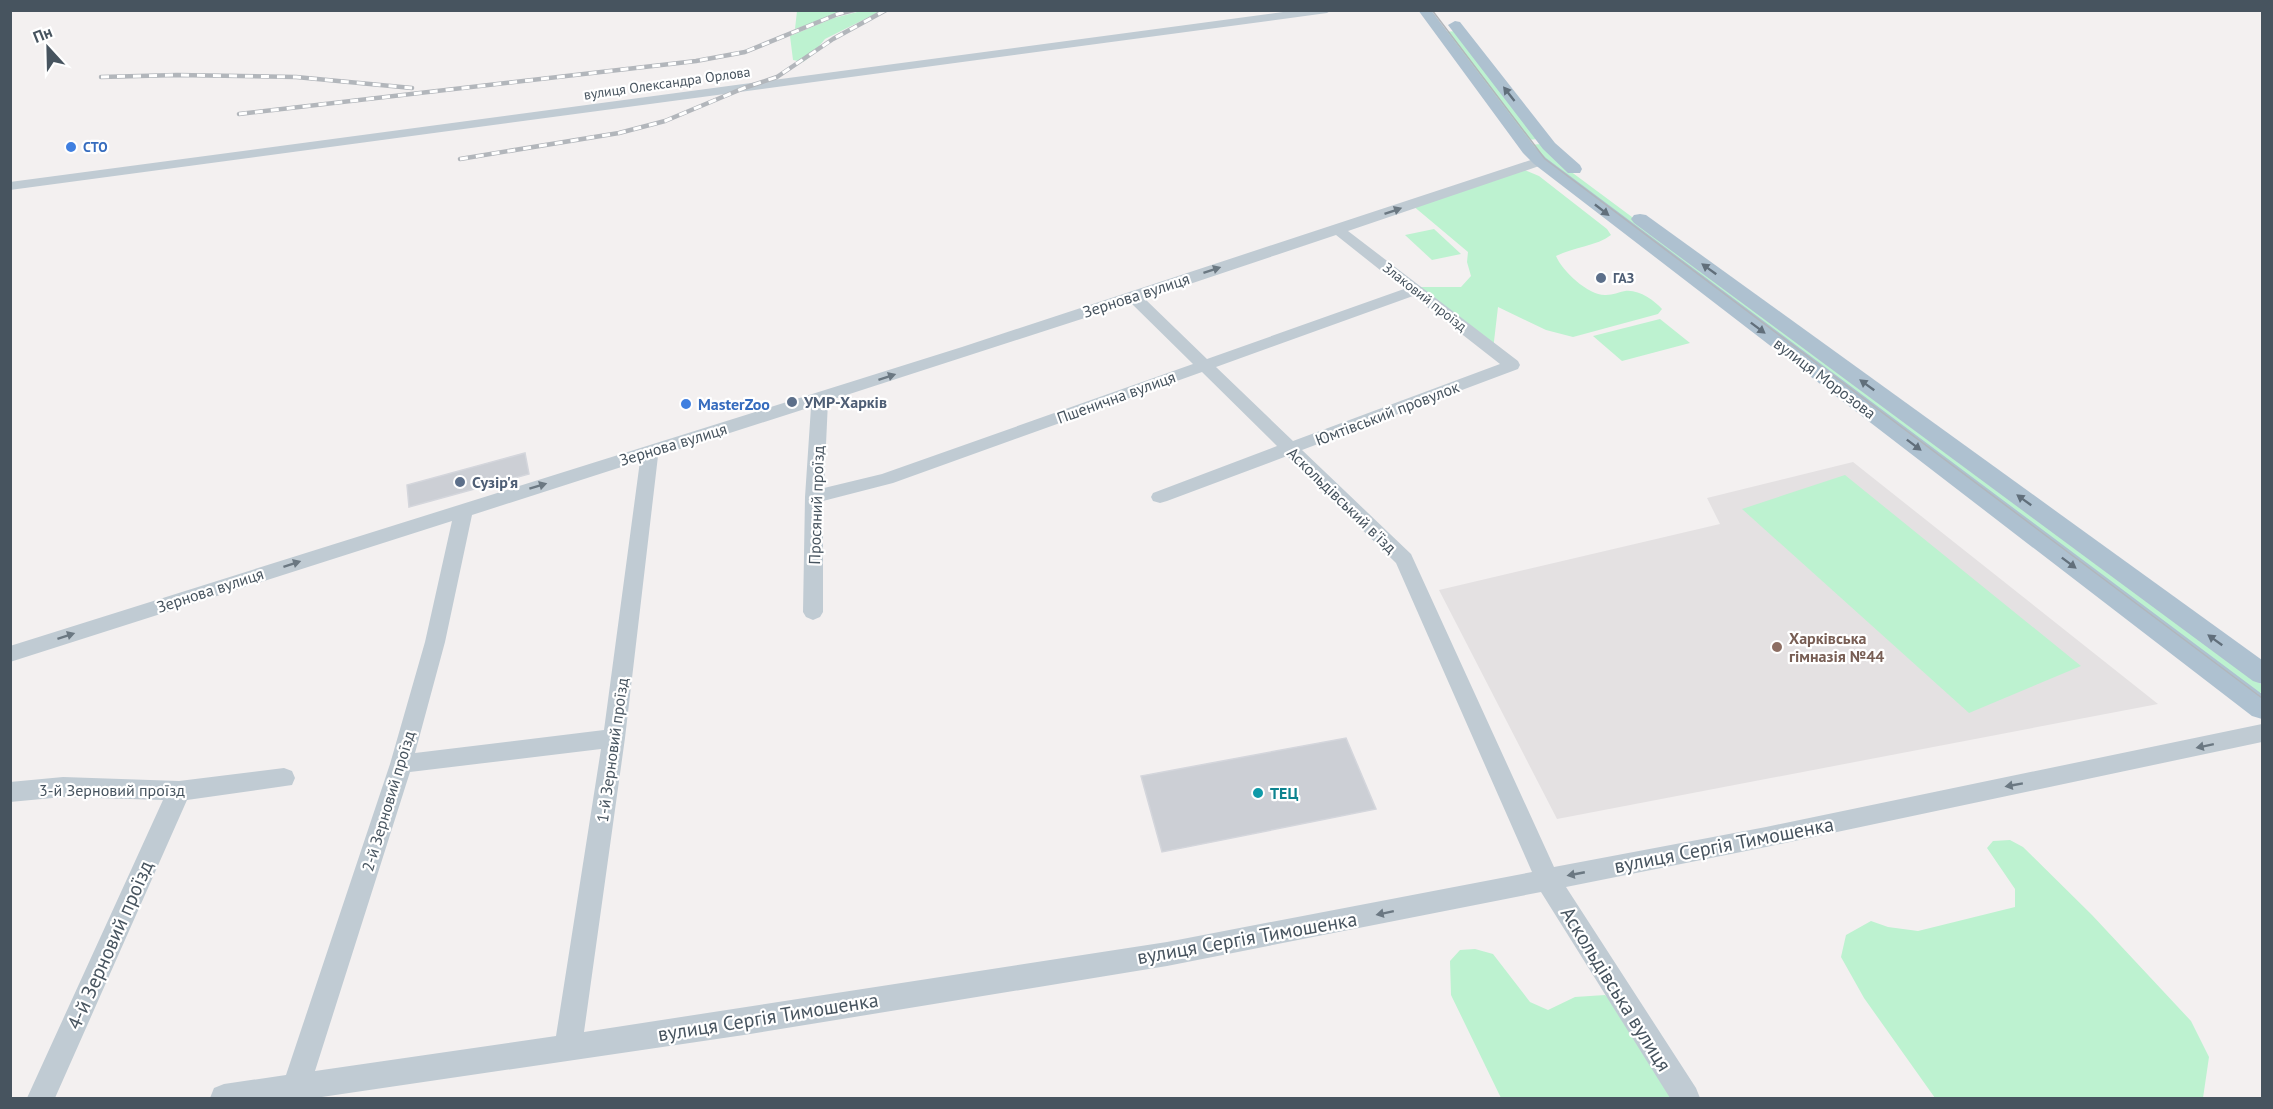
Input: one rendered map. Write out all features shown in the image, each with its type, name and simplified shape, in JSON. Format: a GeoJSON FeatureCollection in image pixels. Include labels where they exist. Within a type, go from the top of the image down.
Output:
{"type":"FeatureCollection","features":[{"type":"Feature","properties":{"kind":"main road","name":"вулиця Морозова"},"geometry":{"type":"LineString","coordinates":[[1424,10],[1522,142],[1566,163],[2262,674]]}},
{"type":"Feature","properties":{"kind":"main road","name":"вулиця Морозова"},"geometry":{"type":"LineString","coordinates":[[1444,10],[1542,151],[2262,708]]}},
{"type":"Feature","properties":{"kind":"main road"},"geometry":{"type":"LineString","coordinates":[[1439,31],[1459,29]]}},
{"type":"Feature","properties":{"kind":"street","name":"вулиця Олександра Орлова"},"geometry":{"type":"LineString","coordinates":[[10,186],[1327,10]]}},
{"type":"Feature","properties":{"kind":"street","name":"Зернова вулиця"},"geometry":{"type":"LineString","coordinates":[[10,654],[464,509],[820,399],[1338,230],[1542,151]]}},
{"type":"Feature","properties":{"kind":"street","name":"Злаковий проїзд"},"geometry":{"type":"LineString","coordinates":[[1338,230],[1512,365]]}},
{"type":"Feature","properties":{"kind":"street","name":"Пшенична вулиця"},"geometry":{"type":"LineString","coordinates":[[814,497],[887,479],[1415,290]]}},
{"type":"Feature","properties":{"kind":"street","name":"Аскольдівський в'їзд"},"geometry":{"type":"LineString","coordinates":[[1133,296],[1289,450],[1404,559],[1547,879]]}},
{"type":"Feature","properties":{"kind":"street","name":"Юмтівський провулок"},"geometry":{"type":"LineString","coordinates":[[1160,497],[1512,365]]}},
{"type":"Feature","properties":{"kind":"street","name":"Просяний проїзд"},"geometry":{"type":"LineString","coordinates":[[813,612],[814,497],[820,399]]}},
{"type":"Feature","properties":{"kind":"street","name":"1-й Зерновий проїзд"},"geometry":{"type":"LineString","coordinates":[[568,1047],[614,738],[651,451]]}},
{"type":"Feature","properties":{"kind":"street","name":"2-й Зерновий проїзд"},"geometry":{"type":"LineString","coordinates":[[293,1094],[401,764],[435,642],[464,509]]}},
{"type":"Feature","properties":{"kind":"street","name":"вулиця Сергія Тимошенка"},"geometry":{"type":"LineString","coordinates":[[224,1098],[293,1094],[568,1047],[1167,954],[1323,926],[1547,879],[1766,837],[2262,733]]}},
{"type":"Feature","properties":{"kind":"street"},"geometry":{"type":"LineString","coordinates":[[401,764],[614,738]]}},
{"type":"Feature","properties":{"kind":"street","name":"3-й Зерновий проїзд"},"geometry":{"type":"LineString","coordinates":[[10,792],[63,787],[179,791],[284,778]]}},
{"type":"Feature","properties":{"kind":"street","name":"4-й Зерновий проїзд"},"geometry":{"type":"LineString","coordinates":[[41,1098],[179,791]]}},
{"type":"Feature","properties":{"kind":"street","name":"Аскольдівська вулиця"},"geometry":{"type":"LineString","coordinates":[[1547,879],[1686,1098]]}},
{"type":"Feature","properties":{"kind":"shaded area","name":"Харківська гімназія №44"},"geometry":{"type":"Polygon","coordinates":[[[1853,462],[2158,704],[1557,819],[1439,590],[1720,524],[1707,498],[1853,462]]]}},
{"type":"Feature","properties":{"kind":"green space"},"geometry":{"type":"Polygon","coordinates":[[[797,10],[847,11],[795,29],[797,10]]]}},
{"type":"Feature","properties":{"kind":"green space"},"geometry":{"type":"Polygon","coordinates":[[[861,11],[881,11],[825,39],[803,62],[793,60],[790,36],[834,18],[861,11]]]}},
{"type":"Feature","properties":{"kind":"green space"},"geometry":{"type":"Polygon","coordinates":[[[1456,31],[1539,139],[1526,140],[1444,32],[1456,31]]]}},
{"type":"Feature","properties":{"kind":"green space"},"geometry":{"type":"Polygon","coordinates":[[[1542,144],[1562,165],[2262,685],[2262,692],[2253,696],[1528,145],[1542,144]]]}},
{"type":"Feature","properties":{"kind":"green space"},"geometry":{"type":"Polygon","coordinates":[[[1520,168],[1539,176],[1607,229],[1611,235],[1599,242],[1556,256],[1564,269],[1584,287],[1599,294],[1609,295],[1625,291],[1640,293],[1662,309],[1658,314],[1573,337],[1546,330],[1498,307],[1493,350],[1418,287],[1461,287],[1471,276],[1467,262],[1468,252],[1412,205],[1520,168]]]}},
{"type":"Feature","properties":{"kind":"green space"},"geometry":{"type":"Polygon","coordinates":[[[1434,229],[1461,254],[1432,260],[1405,235],[1434,229]]]}},
{"type":"Feature","properties":{"kind":"green space"},"geometry":{"type":"Polygon","coordinates":[[[1660,319],[1690,343],[1622,361],[1593,336],[1660,319]]]}},
{"type":"Feature","properties":{"kind":"green space"},"geometry":{"type":"Polygon","coordinates":[[[1845,475],[2081,666],[1969,713],[1742,509],[1845,475]]]}},
{"type":"Feature","properties":{"kind":"green space"},"geometry":{"type":"Polygon","coordinates":[[[2010,840],[2023,847],[2092,915],[2191,1021],[2209,1057],[2203,1098],[1935,1098],[1864,998],[1841,957],[1846,935],[1871,921],[1888,927],[1918,931],[2015,907],[2015,889],[1987,848],[1993,841],[2010,840]]]}},
{"type":"Feature","properties":{"kind":"green space"},"geometry":{"type":"Polygon","coordinates":[[[1475,949],[1493,954],[1530,1002],[1548,1010],[1575,997],[1605,995],[1622,1010],[1675,1098],[1501,1098],[1451,995],[1450,961],[1460,950],[1475,949]]]}},
{"type":"Feature","properties":{"kind":"building","name":"Сузір'я"},"geometry":{"type":"Polygon","coordinates":[[[525,453],[529,474],[409,507],[407,485],[525,453]]]}},
{"type":"Feature","properties":{"kind":"building","name":"ТЕЦ"},"geometry":{"type":"Polygon","coordinates":[[[1346,738],[1376,809],[1162,852],[1141,776],[1346,738]]]}},
{"type":"Feature","properties":{"kind":"tram line"},"geometry":{"type":"LineString","coordinates":[[1432,10],[1545,159],[2262,698]]}},
{"type":"Feature","properties":{"kind":"railway"},"geometry":{"type":"LineString","coordinates":[[239,114],[696,61],[745,52],[838,14],[854,10]]}},
{"type":"Feature","properties":{"kind":"railway"},"geometry":{"type":"LineString","coordinates":[[460,159],[619,133],[665,121],[744,88],[777,77],[833,39],[886,10]]}},
{"type":"Feature","properties":{"kind":"railway"},"geometry":{"type":"LineString","coordinates":[[101,77],[177,75],[296,77],[412,88]]}},
{"type":"Feature","properties":{"kind":"place","name":"СТО"},"geometry":{"type":"Point","coordinates":[71,147]}},
{"type":"Feature","properties":{"kind":"place","name":"ГАЗ"},"geometry":{"type":"Point","coordinates":[1601,278]}},
{"type":"Feature","properties":{"kind":"place","name":"УМР-Харків"},"geometry":{"type":"Point","coordinates":[792,402]}},
{"type":"Feature","properties":{"kind":"place","name":"MasterZoo"},"geometry":{"type":"Point","coordinates":[686,404]}},
{"type":"Feature","properties":{"kind":"place","name":"Сузір'я"},"geometry":{"type":"Point","coordinates":[460,482]}},
{"type":"Feature","properties":{"kind":"place","name":"Харківська гімназія №44"},"geometry":{"type":"Point","coordinates":[1777,647]}},
{"type":"Feature","properties":{"kind":"place","name":"ТЕЦ"},"geometry":{"type":"Point","coordinates":[1258,793]}}]}
